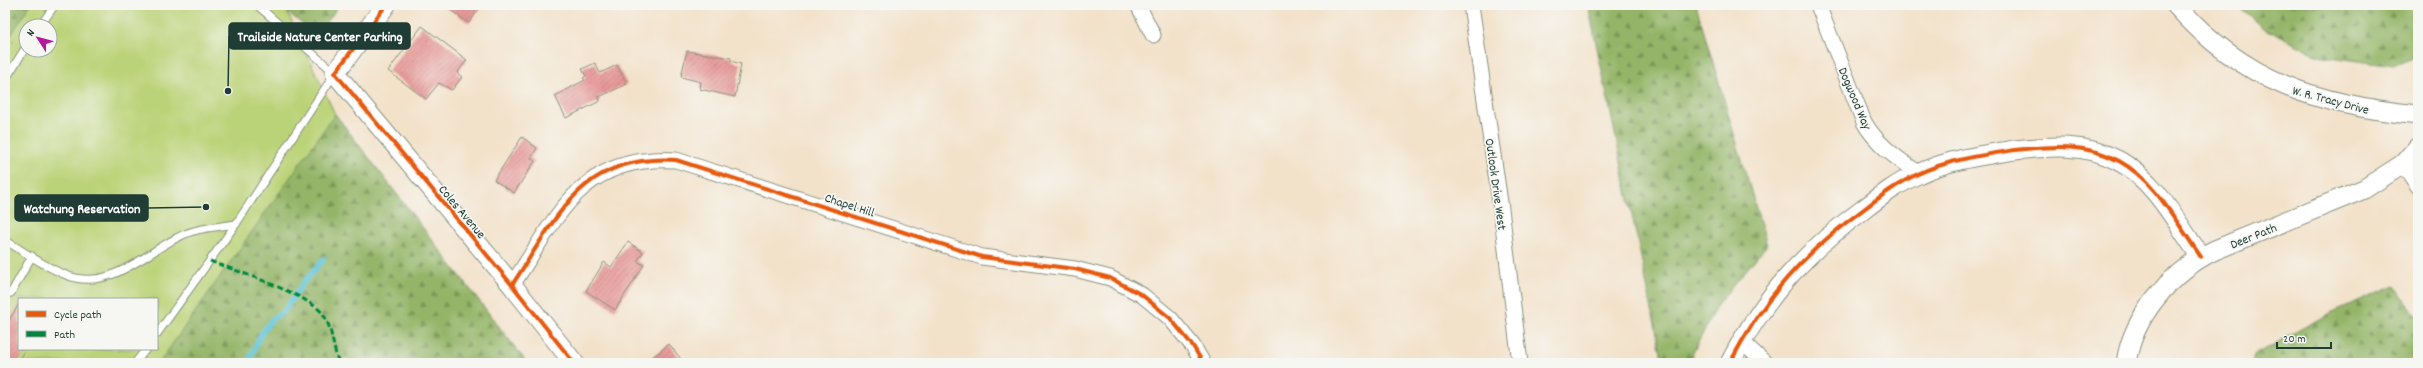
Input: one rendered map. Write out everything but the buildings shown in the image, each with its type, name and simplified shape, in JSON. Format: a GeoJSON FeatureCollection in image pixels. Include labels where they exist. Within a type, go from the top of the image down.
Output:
{"type":"FeatureCollection","features":[{"type":"Feature","properties":{"kind":"street"},"geometry":{"type":"LineString","coordinates":[[335,73],[386,5]]}},
{"type":"Feature","properties":{"kind":"street"},"geometry":{"type":"LineString","coordinates":[[1138,5],[1153,35]]}},
{"type":"Feature","properties":{"kind":"street","name":"Outlook Drive West"},"geometry":{"type":"LineString","coordinates":[[1471,5],[1501,209],[1520,363]]}},
{"type":"Feature","properties":{"kind":"street","name":"Dogwood Way"},"geometry":{"type":"LineString","coordinates":[[1818,5],[1864,122],[1871,134],[1891,154],[1918,173]]}},
{"type":"Feature","properties":{"kind":"street","name":"W. R. Tracy Drive"},"geometry":{"type":"LineString","coordinates":[[2176,5],[2235,59],[2298,92],[2376,111],[2418,115]]}},
{"type":"Feature","properties":{"kind":"street","name":"Coles Avenue"},"geometry":{"type":"LineString","coordinates":[[335,73],[512,285],[574,363]]}},
{"type":"Feature","properties":{"kind":"street"},"geometry":{"type":"LineString","coordinates":[[1730,363],[1759,311],[1779,285],[1804,258],[1855,216],[1891,189],[1918,173],[1959,160],[2033,148],[2065,146],[2101,152],[2120,161],[2146,181],[2200,257]]}},
{"type":"Feature","properties":{"kind":"street","name":"Deer Path"},"geometry":{"type":"LineString","coordinates":[[2126,363],[2134,335],[2154,300],[2179,274],[2200,257],[2364,189],[2403,164],[2418,147]]}},
{"type":"Feature","properties":{"kind":"street","name":"Chapel Hill"},"geometry":{"type":"LineString","coordinates":[[512,285],[564,207],[578,191],[596,176],[629,162],[653,158],[676,160],[982,257],[1075,269],[1110,278],[1142,295],[1170,318],[1193,346],[1203,363]]}},
{"type":"Feature","properties":{"kind":"street"},"geometry":{"type":"LineString","coordinates":[[2403,164],[2418,186]]}},
{"type":"Feature","properties":{"kind":"street"},"geometry":{"type":"LineString","coordinates":[[1741,341],[1765,363]]}},
{"type":"Feature","properties":{"kind":"lane"},"geometry":{"type":"LineString","coordinates":[[46,18],[55,5]]}},
{"type":"Feature","properties":{"kind":"lane"},"geometry":{"type":"LineString","coordinates":[[158,333],[236,224],[335,73],[257,5]]}},
{"type":"Feature","properties":{"kind":"lane"},"geometry":{"type":"LineString","coordinates":[[5,80],[19,58]]}},
{"type":"Feature","properties":{"kind":"lane"},"geometry":{"type":"LineString","coordinates":[[5,240],[66,275],[86,279],[100,277],[135,265],[184,234],[236,224]]}},
{"type":"Feature","properties":{"kind":"lane"},"geometry":{"type":"LineString","coordinates":[[5,294],[11,293],[32,256]]}},
{"type":"Feature","properties":{"kind":"lane"},"geometry":{"type":"LineString","coordinates":[[135,363],[145,350]]}},
{"type":"Feature","properties":{"kind":"green space"},"geometry":{"type":"Polygon","coordinates":[[[5,5],[284,5],[335,114],[527,363],[5,363],[5,5]]]}},
{"type":"Feature","properties":{"kind":"green space"},"geometry":{"type":"Polygon","coordinates":[[[5,5],[30,5],[22,18],[18,18],[18,24],[5,45],[5,5]]]}},
{"type":"Feature","properties":{"kind":"green space"},"geometry":{"type":"Polygon","coordinates":[[[279,5],[339,5],[317,36],[279,5]]]}},
{"type":"Feature","properties":{"kind":"green space"},"geometry":{"type":"Polygon","coordinates":[[[1588,5],[1696,5],[1767,245],[1717,305],[1688,363],[1663,363],[1588,5]]]}},
{"type":"Feature","properties":{"kind":"green space"},"geometry":{"type":"Polygon","coordinates":[[[2237,5],[2418,5],[2418,56],[2393,66],[2316,55],[2264,28],[2237,5]]]}},
{"type":"Feature","properties":{"kind":"green space"},"geometry":{"type":"Polygon","coordinates":[[[335,114],[527,363],[159,363],[335,114]]]}},
{"type":"Feature","properties":{"kind":"green space"},"geometry":{"type":"Polygon","coordinates":[[[2395,285],[2418,319],[2418,363],[2252,363],[2254,355],[2328,314],[2395,285]]]}},
{"type":"Feature","properties":{"kind":"waterway"},"geometry":{"type":"LineString","coordinates":[[248,363],[260,336],[271,320],[285,310],[303,283],[324,259]]}},
{"type":"Feature","properties":{"kind":"marked path"},"geometry":{"type":"LineString","coordinates":[[210,261],[288,291],[315,307],[323,314],[329,326],[339,363]]}},
{"type":"Feature","properties":{"kind":"cycle path"},"geometry":{"type":"LineString","coordinates":[[386,5],[335,73],[512,285],[574,363]]}},
{"type":"Feature","properties":{"kind":"cycle path"},"geometry":{"type":"LineString","coordinates":[[1730,363],[1743,339],[1772,297],[1787,278],[1823,242],[1870,204],[1904,181],[1929,169],[1965,159],[2015,150],[2055,147],[2068,147],[2094,151],[2106,155],[2119,161],[2132,170],[2155,191],[2201,257]]}},
{"type":"Feature","properties":{"kind":"cycle path"},"geometry":{"type":"LineString","coordinates":[[512,285],[559,214],[576,194],[594,179],[617,167],[644,161],[676,160],[982,257],[1075,269],[1110,278],[1142,295],[1170,318],[1193,346],[1203,363]]}},
{"type":"Feature","properties":{"kind":"place","name":"Trailside Nature Center Parking"},"geometry":{"type":"Point","coordinates":[228,91]}},
{"type":"Feature","properties":{"kind":"place","name":"Watchung Reservation"},"geometry":{"type":"Point","coordinates":[206,207]}}]}
